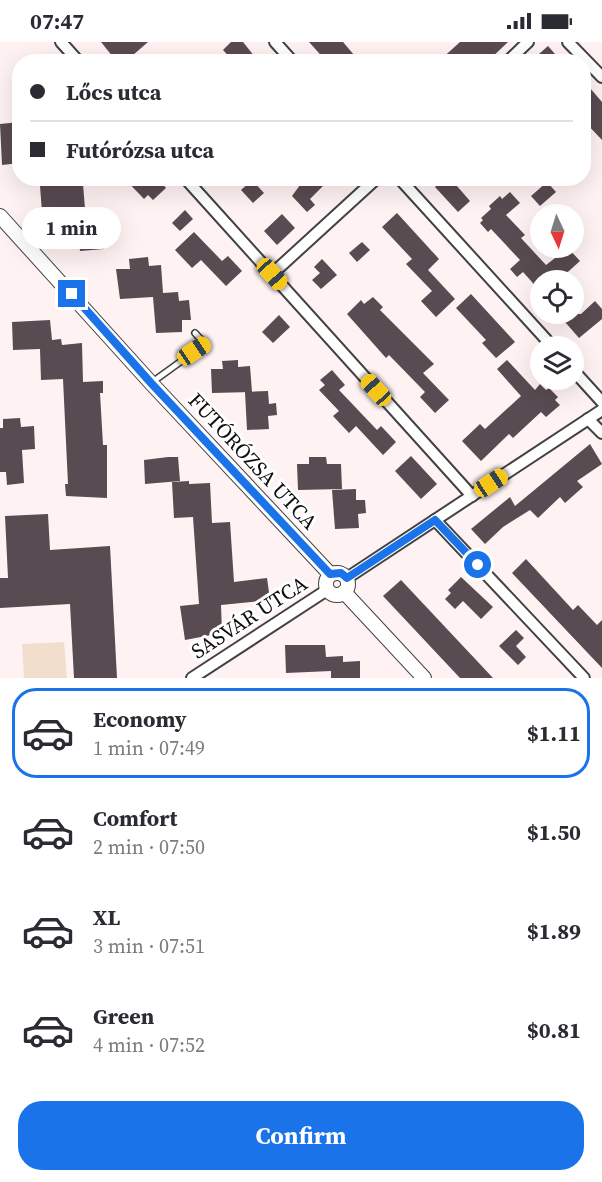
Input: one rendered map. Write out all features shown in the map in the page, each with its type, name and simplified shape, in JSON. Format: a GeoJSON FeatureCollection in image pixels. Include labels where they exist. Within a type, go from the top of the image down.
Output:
{"type":"FeatureCollection","features":[{"type":"Feature","properties":{"kind":"street"},"geometry":{"type":"LineString","coordinates":[[62,42],[72,54]]}},
{"type":"Feature","properties":{"kind":"street"},"geometry":{"type":"LineString","coordinates":[[275,42],[286,54]]}},
{"type":"Feature","properties":{"kind":"street"},"geometry":{"type":"LineString","coordinates":[[515,54],[528,42]]}},
{"type":"Feature","properties":{"kind":"street"},"geometry":{"type":"LineString","coordinates":[[568,42],[580,54]]}},
{"type":"Feature","properties":{"kind":"street"},"geometry":{"type":"LineString","coordinates":[[591,66],[602,77]]}},
{"type":"Feature","properties":{"kind":"street"},"geometry":{"type":"LineString","coordinates":[[192,186],[472,496]]}},
{"type":"Feature","properties":{"kind":"street"},"geometry":{"type":"LineString","coordinates":[[272,274],[369,186]]}},
{"type":"Feature","properties":{"kind":"street"},"geometry":{"type":"LineString","coordinates":[[406,186],[543,336]]}},
{"type":"Feature","properties":{"kind":"street","name":"FUTÓRÓZSA UTCA"},"geometry":{"type":"LineString","coordinates":[[0,216],[151,383],[330,574]]}},
{"type":"Feature","properties":{"kind":"street"},"geometry":{"type":"LineString","coordinates":[[584,382],[602,402]]}},
{"type":"Feature","properties":{"kind":"street"},"geometry":{"type":"LineString","coordinates":[[347,578],[602,410]]}},
{"type":"Feature","properties":{"kind":"street"},"geometry":{"type":"LineString","coordinates":[[588,419],[602,433]]}},
{"type":"Feature","properties":{"kind":"street"},"geometry":{"type":"LineString","coordinates":[[435,520],[584,678]]}},
{"type":"Feature","properties":{"kind":"street"},"geometry":{"type":"LineString","coordinates":[[341,573],[347,578],[348,587],[344,592],[335,595],[327,590],[326,580],[330,574],[341,573]]}},
{"type":"Feature","properties":{"kind":"street","name":"SASVÁR UTCA"},"geometry":{"type":"LineString","coordinates":[[192,678],[327,590]]}},
{"type":"Feature","properties":{"kind":"street"},"geometry":{"type":"LineString","coordinates":[[344,592],[424,678]]}},
{"type":"Feature","properties":{"kind":"lane"},"geometry":{"type":"LineString","coordinates":[[151,383],[206,344],[195,333]]}},
{"type":"Feature","properties":{"kind":"shaded area"},"geometry":{"type":"Polygon","coordinates":[[[64,642],[67,678],[24,678],[22,644],[64,642]]]}},
{"type":"Feature","properties":{"kind":"building"},"geometry":{"type":"Polygon","coordinates":[[[101,42],[148,42],[134,54],[111,54],[101,42]]]}},
{"type":"Feature","properties":{"kind":"building"},"geometry":{"type":"Polygon","coordinates":[[[231,42],[243,42],[253,54],[227,54],[223,50],[231,42]]]}},
{"type":"Feature","properties":{"kind":"building"},"geometry":{"type":"Polygon","coordinates":[[[309,42],[343,42],[353,54],[320,54],[309,42]]]}},
{"type":"Feature","properties":{"kind":"building"},"geometry":{"type":"Polygon","coordinates":[[[460,42],[508,42],[495,54],[447,54],[460,42]]]}},
{"type":"Feature","properties":{"kind":"building"},"geometry":{"type":"Polygon","coordinates":[[[548,46],[555,54],[539,54],[548,46]]]}},
{"type":"Feature","properties":{"kind":"building"},"geometry":{"type":"Polygon","coordinates":[[[591,89],[602,102],[602,140],[591,128],[591,89]]]}},
{"type":"Feature","properties":{"kind":"building"},"geometry":{"type":"Polygon","coordinates":[[[12,123],[12,164],[2,165],[0,124],[12,123]]]}},
{"type":"Feature","properties":{"kind":"building"},"geometry":{"type":"Polygon","coordinates":[[[40,186],[83,186],[85,209],[102,208],[102,221],[111,220],[113,236],[104,237],[104,249],[80,251],[76,210],[42,212],[40,186]]]}},
{"type":"Feature","properties":{"kind":"building"},"geometry":{"type":"Polygon","coordinates":[[[132,186],[164,186],[166,188],[153,200],[148,195],[144,199],[132,186]]]}},
{"type":"Feature","properties":{"kind":"building"},"geometry":{"type":"Polygon","coordinates":[[[245,186],[258,186],[264,193],[253,203],[241,190],[245,186]]]}},
{"type":"Feature","properties":{"kind":"building"},"geometry":{"type":"Polygon","coordinates":[[[299,186],[323,186],[310,199],[315,205],[307,212],[292,196],[299,186]]]}},
{"type":"Feature","properties":{"kind":"building"},"geometry":{"type":"Polygon","coordinates":[[[457,186],[470,201],[458,212],[435,187],[457,186]]]}},
{"type":"Feature","properties":{"kind":"building"},"geometry":{"type":"Polygon","coordinates":[[[542,186],[551,186],[556,192],[542,204],[538,204],[531,196],[542,186]]]}},
{"type":"Feature","properties":{"kind":"building"},"geometry":{"type":"Polygon","coordinates":[[[510,192],[520,203],[506,215],[525,235],[521,238],[530,248],[530,258],[540,258],[546,265],[555,258],[577,258],[580,261],[570,270],[530,270],[530,280],[523,272],[517,277],[510,269],[520,260],[491,229],[488,232],[480,223],[483,220],[481,218],[491,209],[489,206],[500,196],[502,199],[510,192]]]}},
{"type":"Feature","properties":{"kind":"building"},"geometry":{"type":"Polygon","coordinates":[[[185,210],[193,219],[180,231],[172,223],[185,210]]]}},
{"type":"Feature","properties":{"kind":"building"},"geometry":{"type":"Polygon","coordinates":[[[397,213],[439,259],[428,270],[455,299],[436,317],[421,301],[432,291],[406,264],[412,259],[382,227],[397,213]]]}},
{"type":"Feature","properties":{"kind":"building"},"geometry":{"type":"Polygon","coordinates":[[[282,214],[295,228],[277,245],[264,231],[282,214]]]}},
{"type":"Feature","properties":{"kind":"building"},"geometry":{"type":"Polygon","coordinates":[[[194,232],[222,261],[228,256],[242,271],[226,286],[201,260],[192,268],[175,250],[194,232]]]}},
{"type":"Feature","properties":{"kind":"building"},"geometry":{"type":"Polygon","coordinates":[[[362,242],[370,250],[357,262],[349,253],[362,242]]]}},
{"type":"Feature","properties":{"kind":"building"},"geometry":{"type":"Polygon","coordinates":[[[148,257],[149,266],[161,265],[163,293],[178,292],[179,301],[189,300],[191,320],[182,320],[182,332],[156,333],[153,297],[120,299],[116,269],[130,269],[129,259],[148,257]]]}},
{"type":"Feature","properties":{"kind":"building"},"geometry":{"type":"Polygon","coordinates":[[[322,259],[337,275],[321,289],[312,280],[320,273],[314,267],[322,259]]]}},
{"type":"Feature","properties":{"kind":"building"},"geometry":{"type":"Polygon","coordinates":[[[471,294],[515,342],[496,358],[482,343],[486,340],[456,308],[471,294]]]}},
{"type":"Feature","properties":{"kind":"building"},"geometry":{"type":"Polygon","coordinates":[[[373,297],[383,307],[380,310],[434,364],[423,373],[449,400],[435,413],[420,397],[425,392],[389,355],[386,358],[347,314],[361,300],[364,304],[373,297]]]}},
{"type":"Feature","properties":{"kind":"building"},"geometry":{"type":"Polygon","coordinates":[[[595,301],[602,309],[602,319],[581,336],[577,336],[567,324],[584,324],[584,311],[595,301]]]}},
{"type":"Feature","properties":{"kind":"building"},"geometry":{"type":"Polygon","coordinates":[[[279,315],[290,327],[273,343],[262,332],[279,315]]]}},
{"type":"Feature","properties":{"kind":"building"},"geometry":{"type":"Polygon","coordinates":[[[50,320],[52,340],[61,339],[62,345],[82,343],[83,382],[103,381],[103,393],[100,393],[103,445],[107,445],[107,498],[66,496],[65,484],[68,484],[63,379],[41,380],[40,349],[13,350],[12,322],[50,320]]]}},
{"type":"Feature","properties":{"kind":"building"},"geometry":{"type":"Polygon","coordinates":[[[238,360],[238,367],[250,366],[252,392],[212,393],[211,369],[223,369],[222,361],[238,360]]]}},
{"type":"Feature","properties":{"kind":"building"},"geometry":{"type":"Polygon","coordinates":[[[507,360],[530,385],[530,390],[551,390],[558,397],[555,400],[560,405],[546,417],[541,412],[513,438],[509,434],[481,461],[462,441],[480,424],[485,429],[521,396],[497,369],[507,360]]]}},
{"type":"Feature","properties":{"kind":"building"},"geometry":{"type":"Polygon","coordinates":[[[332,370],[345,385],[339,390],[377,430],[381,426],[396,442],[383,455],[356,426],[349,433],[333,416],[339,411],[319,390],[325,385],[320,380],[332,370]]]}},
{"type":"Feature","properties":{"kind":"building"},"geometry":{"type":"Polygon","coordinates":[[[268,391],[269,404],[276,403],[277,415],[268,416],[269,429],[247,430],[245,392],[268,391]]]}},
{"type":"Feature","properties":{"kind":"building"},"geometry":{"type":"Polygon","coordinates":[[[20,418],[21,427],[34,426],[35,449],[22,450],[24,483],[7,485],[6,472],[0,472],[0,428],[3,428],[3,419],[20,418]]]}},
{"type":"Feature","properties":{"kind":"building"},"geometry":{"type":"Polygon","coordinates":[[[590,444],[602,464],[577,481],[583,487],[565,503],[560,497],[538,518],[530,510],[503,527],[485,544],[471,529],[510,497],[515,506],[590,444]]]}},
{"type":"Feature","properties":{"kind":"building"},"geometry":{"type":"Polygon","coordinates":[[[411,456],[437,484],[421,499],[395,471],[411,456]]]}},
{"type":"Feature","properties":{"kind":"building"},"geometry":{"type":"Polygon","coordinates":[[[178,457],[180,481],[145,484],[144,460],[178,457]]]}},
{"type":"Feature","properties":{"kind":"building"},"geometry":{"type":"Polygon","coordinates":[[[309,457],[326,457],[327,464],[341,464],[342,489],[298,490],[297,464],[309,464],[309,457]]]}},
{"type":"Feature","properties":{"kind":"building"},"geometry":{"type":"Polygon","coordinates":[[[189,481],[189,484],[210,483],[212,523],[230,522],[234,582],[267,578],[270,600],[221,605],[222,633],[185,640],[180,606],[199,604],[193,517],[174,518],[172,482],[189,481]]]}},
{"type":"Feature","properties":{"kind":"building"},"geometry":{"type":"Polygon","coordinates":[[[356,489],[356,500],[365,500],[366,513],[358,514],[359,528],[335,529],[332,490],[356,489]]]}},
{"type":"Feature","properties":{"kind":"building"},"geometry":{"type":"Polygon","coordinates":[[[48,514],[50,550],[110,546],[117,678],[74,678],[70,604],[0,608],[0,578],[8,578],[5,516],[48,514]]]}},
{"type":"Feature","properties":{"kind":"building"},"geometry":{"type":"Polygon","coordinates":[[[526,559],[573,610],[578,605],[597,625],[602,620],[602,668],[512,573],[526,559]]]}},
{"type":"Feature","properties":{"kind":"building"},"geometry":{"type":"Polygon","coordinates":[[[461,577],[493,607],[481,619],[463,601],[455,609],[445,599],[451,593],[448,590],[461,577]]]}},
{"type":"Feature","properties":{"kind":"building"},"geometry":{"type":"Polygon","coordinates":[[[401,580],[493,678],[460,678],[383,596],[401,580]]]}},
{"type":"Feature","properties":{"kind":"building"},"geometry":{"type":"Polygon","coordinates":[[[516,630],[524,638],[516,646],[526,657],[518,665],[499,646],[516,630]]]}},
{"type":"Feature","properties":{"kind":"building"},"geometry":{"type":"Polygon","coordinates":[[[285,645],[325,645],[326,657],[343,656],[343,662],[360,661],[360,678],[331,678],[331,671],[286,673],[285,645]]]}},
{"type":"Feature","properties":{"kind":"route"},"geometry":{"type":"LineString","coordinates":[[72,294],[151,383],[330,574],[337,572],[347,578],[435,520],[478,565]]}}]}
